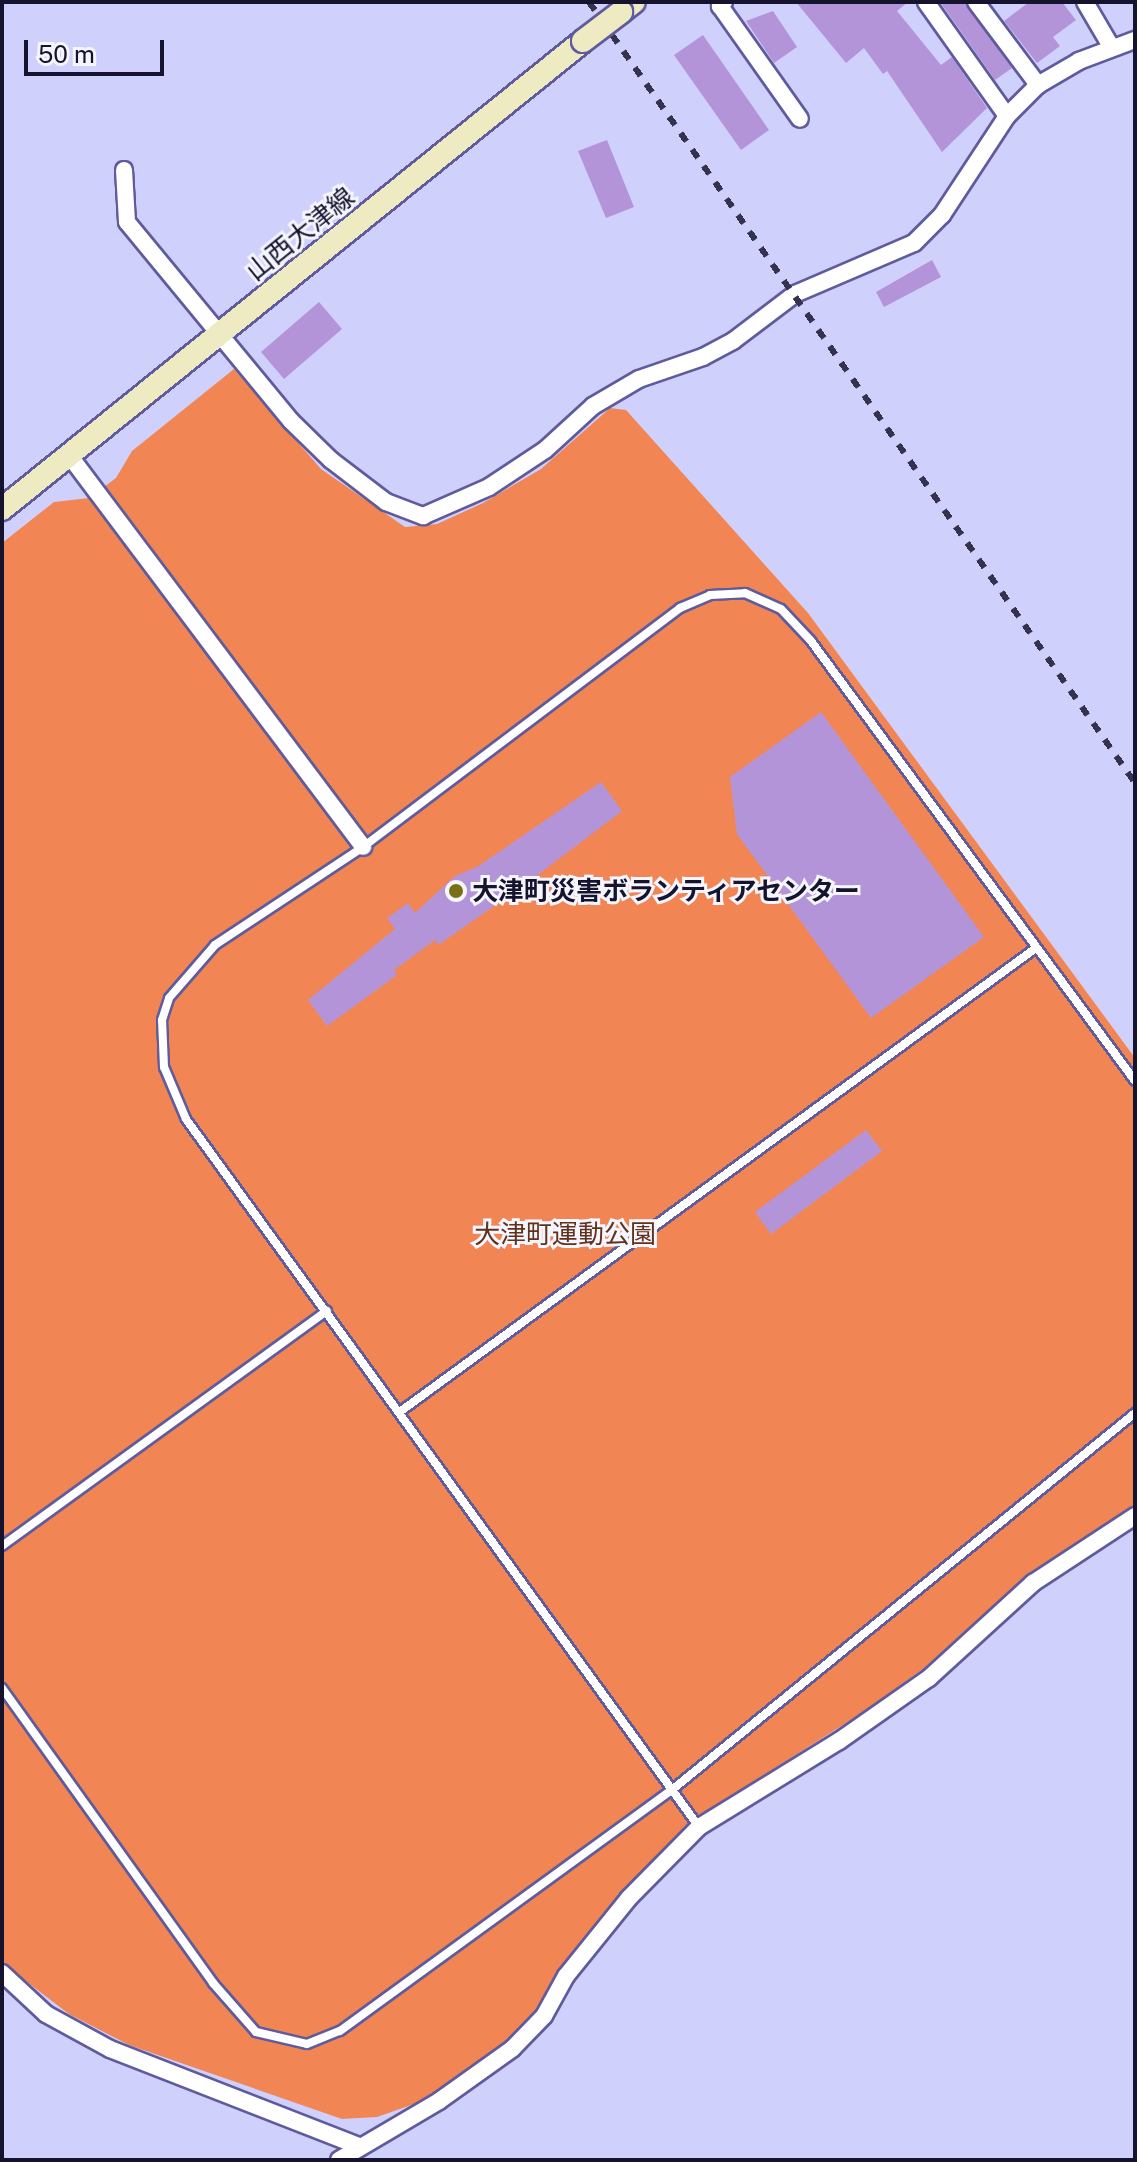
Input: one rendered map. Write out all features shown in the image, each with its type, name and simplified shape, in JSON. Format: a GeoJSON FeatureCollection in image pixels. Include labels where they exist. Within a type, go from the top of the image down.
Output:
{"type":"FeatureCollection","features":[{"type":"Feature","properties":{"kind":"main road","name":"山西大津線"},"geometry":{"type":"LineString","coordinates":[[2,509],[627,7]]}},
{"type":"Feature","properties":{"kind":"street"},"geometry":{"type":"LineString","coordinates":[[724,2],[720,6],[800,119]]}},
{"type":"Feature","properties":{"kind":"street"},"geometry":{"type":"LineString","coordinates":[[926,2],[1007,116]]}},
{"type":"Feature","properties":{"kind":"street"},"geometry":{"type":"LineString","coordinates":[[976,2],[1038,85]]}},
{"type":"Feature","properties":{"kind":"street"},"geometry":{"type":"LineString","coordinates":[[1085,2],[1112,48]]}},
{"type":"Feature","properties":{"kind":"street"},"geometry":{"type":"LineString","coordinates":[[124,170],[127,222],[173,282],[221,333],[291,421],[331,460],[399,509],[413,516],[434,514],[489,487],[545,450],[593,406],[639,379],[703,357],[733,341],[795,294],[914,243],[942,215],[1007,116],[1038,85],[1112,48],[1135,40]]}},
{"type":"Feature","properties":{"kind":"street"},"geometry":{"type":"LineString","coordinates":[[69,455],[363,847]]}},
{"type":"Feature","properties":{"kind":"street"},"geometry":{"type":"LineString","coordinates":[[339,2160],[439,2101],[512,2049],[544,2016],[566,1976],[629,1898],[699,1827],[839,1741],[929,1678],[1033,1583],[1135,1516]]}},
{"type":"Feature","properties":{"kind":"street"},"geometry":{"type":"LineString","coordinates":[[2,1973],[46,2014],[110,2049],[361,2147]]}},
{"type":"Feature","properties":{"kind":"lane"},"geometry":{"type":"LineString","coordinates":[[699,1827],[401,1411],[186,1119],[164,1067],[162,1020],[185,975],[215,945],[363,847],[680,608],[710,595],[745,593],[781,609],[811,641],[1135,1081]]}},
{"type":"Feature","properties":{"kind":"lane"},"geometry":{"type":"LineString","coordinates":[[401,1411],[1036,948]]}},
{"type":"Feature","properties":{"kind":"lane"},"geometry":{"type":"LineString","coordinates":[[2,1546],[327,1311]]}},
{"type":"Feature","properties":{"kind":"lane"},"geometry":{"type":"LineString","coordinates":[[2,1688],[213,1983],[256,2032],[278,2041],[307,2044],[340,2031],[673,1789],[1135,1413]]}},
{"type":"Feature","properties":{"kind":"green space","name":"大津町運動公園"},"geometry":{"type":"Polygon","coordinates":[[[234,369],[321,469],[405,527],[437,524],[483,503],[541,469],[610,408],[626,410],[808,613],[1135,1058],[1135,1507],[1042,1565],[975,1631],[865,1711],[688,1823],[562,1965],[530,2023],[504,2049],[437,2096],[377,2117],[342,2119],[129,2045],[69,2014],[2,1963],[2,543],[54,502],[89,498],[116,478],[132,451],[234,369]]]}},
{"type":"Feature","properties":{"kind":"building"},"geometry":{"type":"Polygon","coordinates":[[[796,2],[908,2],[897,11],[941,65],[952,57],[987,108],[942,152],[887,71],[883,74],[864,48],[846,63],[796,2]]]}},
{"type":"Feature","properties":{"kind":"building"},"geometry":{"type":"Polygon","coordinates":[[[940,2],[965,2],[1012,68],[995,80],[940,2]]]}},
{"type":"Feature","properties":{"kind":"building"},"geometry":{"type":"Polygon","coordinates":[[[1029,2],[1062,2],[1076,20],[1053,37],[1060,46],[1037,63],[1004,21],[1029,2]]]}},
{"type":"Feature","properties":{"kind":"building"},"geometry":{"type":"Polygon","coordinates":[[[773,11],[797,47],[774,63],[746,21],[773,11]]]}},
{"type":"Feature","properties":{"kind":"building"},"geometry":{"type":"Polygon","coordinates":[[[703,35],[769,130],[741,150],[674,55],[703,35]]]}},
{"type":"Feature","properties":{"kind":"building"},"geometry":{"type":"Polygon","coordinates":[[[607,140],[634,207],[606,218],[578,151],[607,140]]]}},
{"type":"Feature","properties":{"kind":"building"},"geometry":{"type":"Polygon","coordinates":[[[932,260],[941,277],[884,307],[876,292],[932,260]]]}},
{"type":"Feature","properties":{"kind":"building"},"geometry":{"type":"Polygon","coordinates":[[[319,302],[342,329],[284,379],[261,352],[319,302]]]}},
{"type":"Feature","properties":{"kind":"building"},"geometry":{"type":"Polygon","coordinates":[[[821,712],[984,937],[871,1018],[737,834],[730,777],[821,712]]]}},
{"type":"Feature","properties":{"kind":"building"},"geometry":{"type":"Polygon","coordinates":[[[601,782],[622,811],[438,945],[435,940],[394,970],[397,975],[327,1026],[308,1000],[395,929],[387,918],[408,903],[415,913],[455,876],[477,867],[601,782]]]}},
{"type":"Feature","properties":{"kind":"building"},"geometry":{"type":"Polygon","coordinates":[[[866,1130],[882,1151],[771,1234],[755,1212],[866,1130]]]}},
{"type":"Feature","properties":{"kind":"railway"},"geometry":{"type":"LineString","coordinates":[[589,2],[1135,783]]}},
{"type":"Feature","properties":{"kind":"place","name":"大津町災害ボランティアセンター"},"geometry":{"type":"Point","coordinates":[456,891]}}]}
